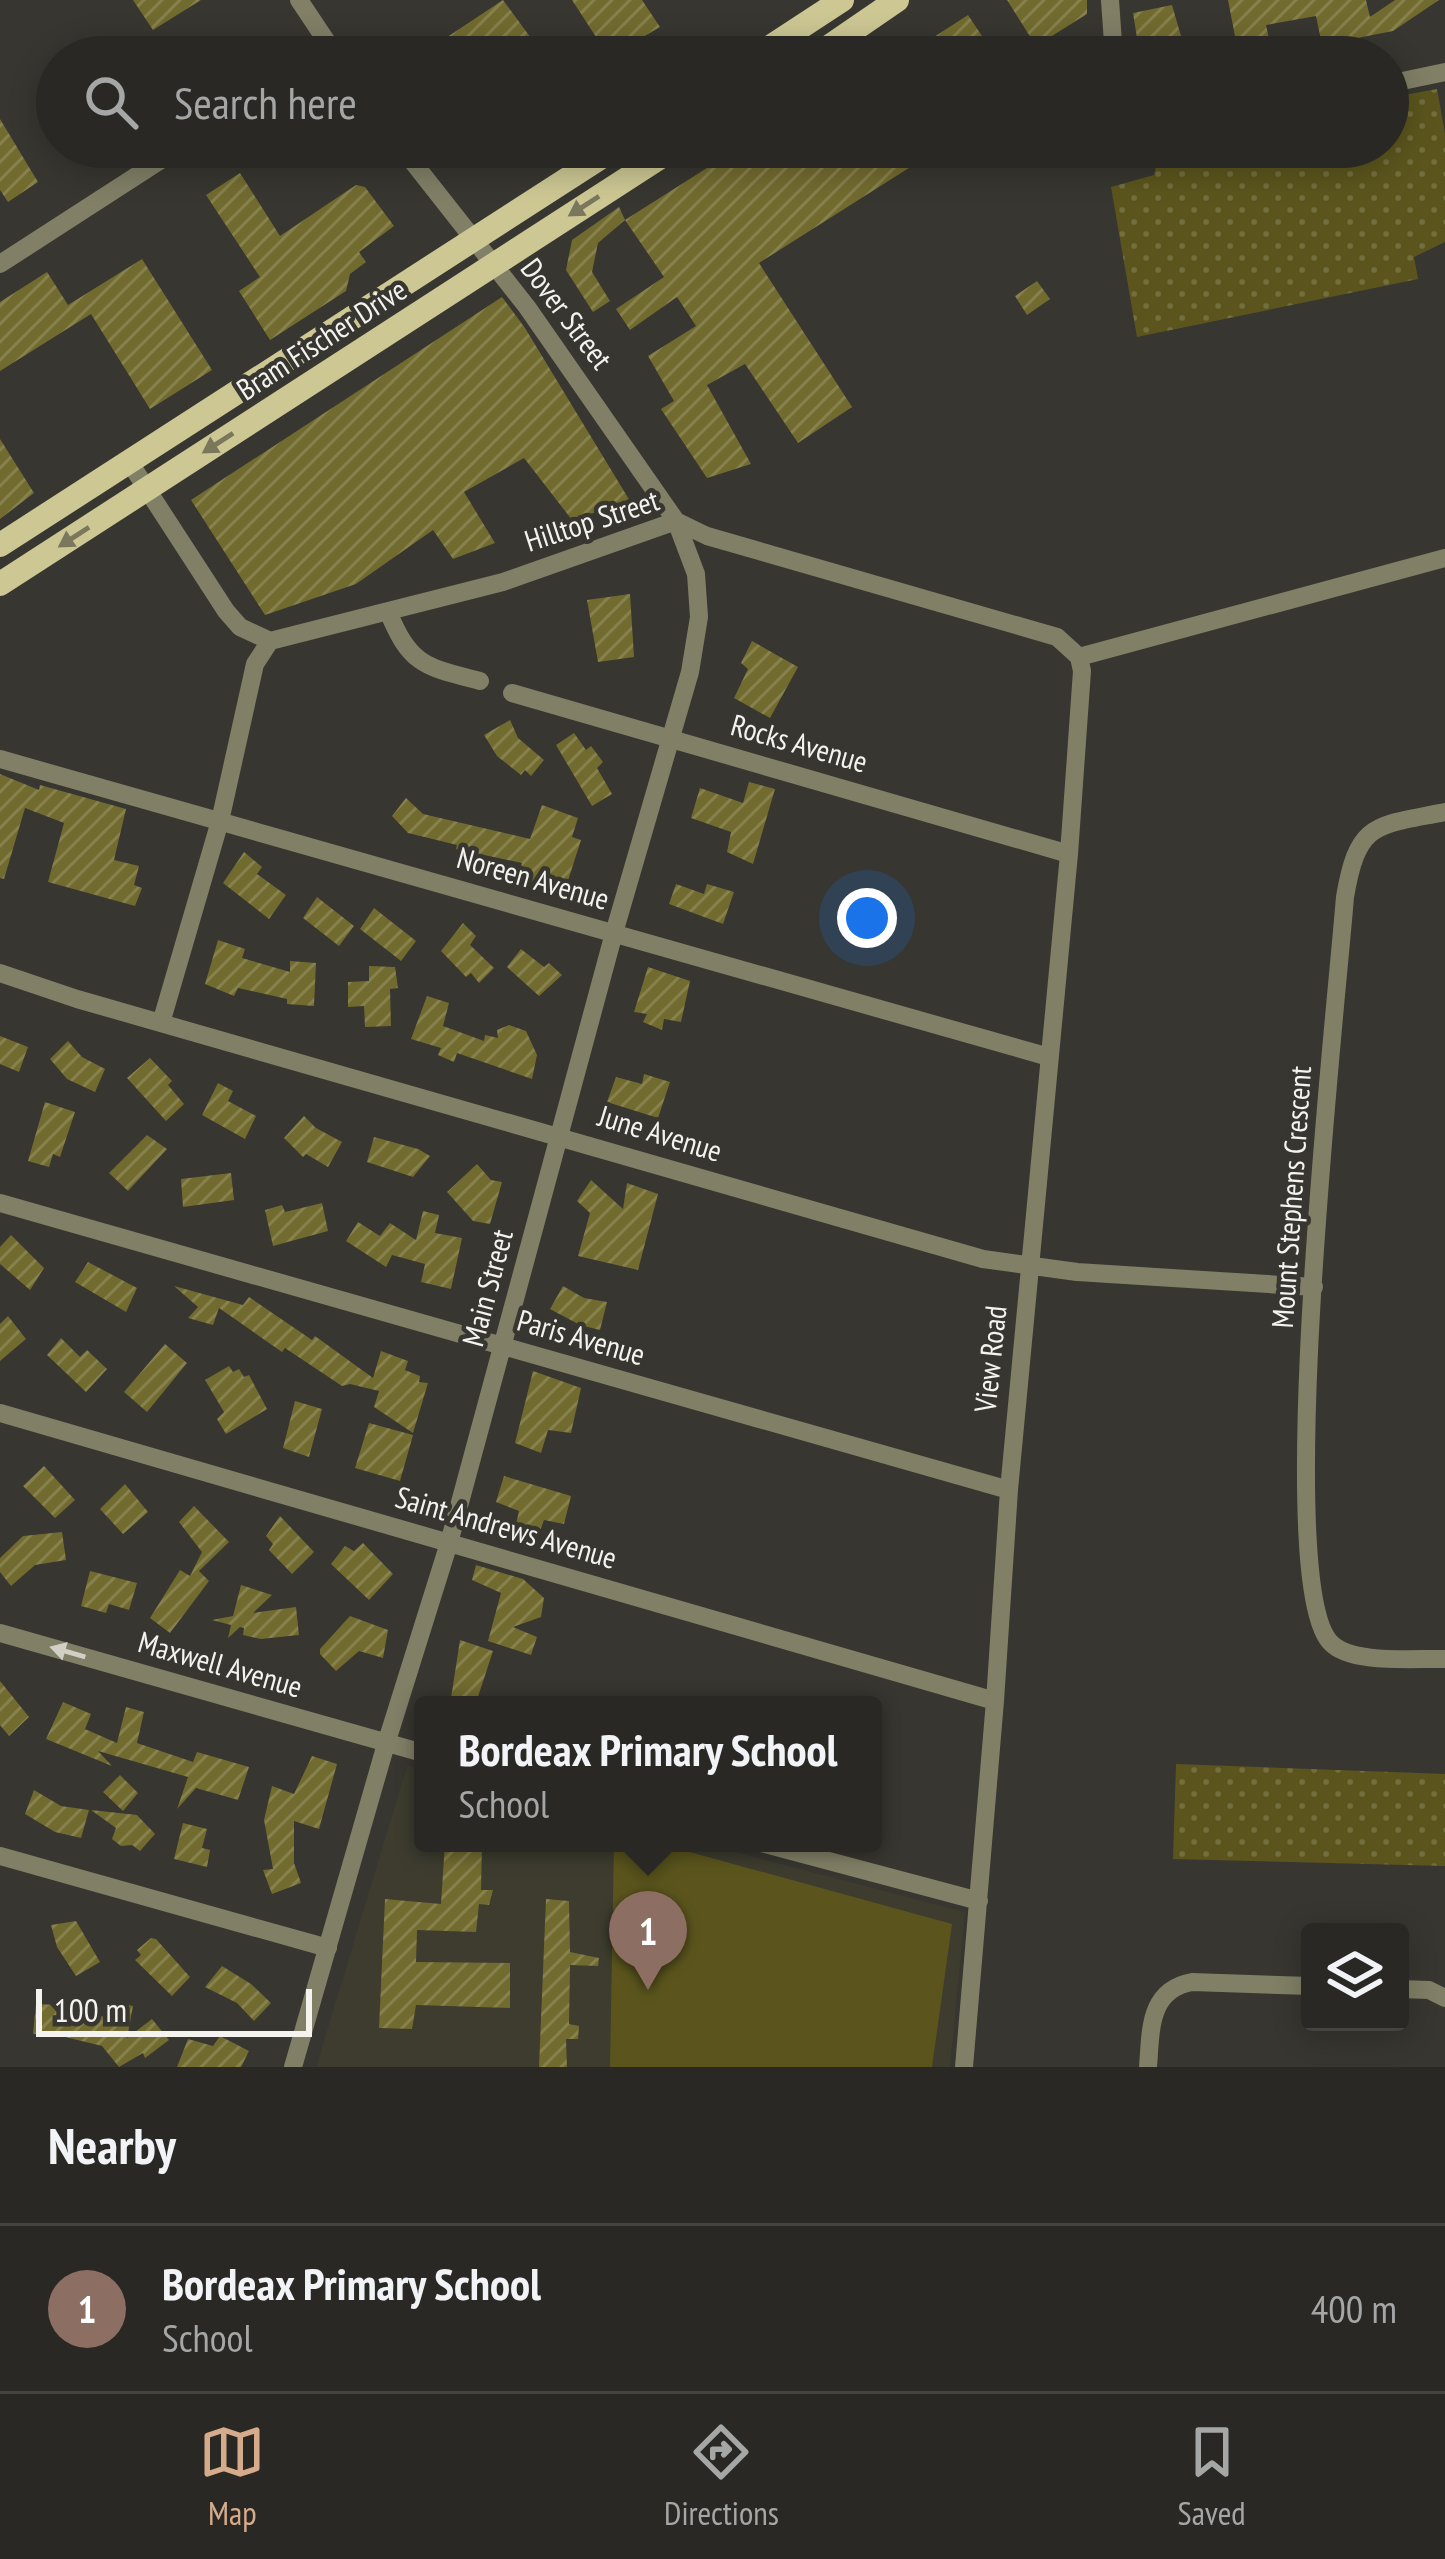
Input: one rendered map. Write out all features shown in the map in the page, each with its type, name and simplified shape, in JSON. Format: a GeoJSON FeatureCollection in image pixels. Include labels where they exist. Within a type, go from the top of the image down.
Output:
{"type":"FeatureCollection","features":[{"type":"Feature","properties":{"kind":"main road"},"geometry":{"type":"LineString","coordinates":[[787,36],[842,0]]}},
{"type":"Feature","properties":{"kind":"main road"},"geometry":{"type":"LineString","coordinates":[[845,36],[897,0]]}},
{"type":"Feature","properties":{"kind":"main road","name":"Bram Fischer Drive"},"geometry":{"type":"LineString","coordinates":[[0,545],[584,168]]}},
{"type":"Feature","properties":{"kind":"main road","name":"Bram Fischer Drive"},"geometry":{"type":"LineString","coordinates":[[0,584],[643,168]]}},
{"type":"Feature","properties":{"kind":"street"},"geometry":{"type":"LineString","coordinates":[[299,0],[320,36]]}},
{"type":"Feature","properties":{"kind":"street"},"geometry":{"type":"LineString","coordinates":[[1110,0],[1113,36]]}},
{"type":"Feature","properties":{"kind":"street"},"geometry":{"type":"LineString","coordinates":[[1409,80],[1445,72]]}},
{"type":"Feature","properties":{"kind":"street"},"geometry":{"type":"LineString","coordinates":[[0,264],[149,168]]}},
{"type":"Feature","properties":{"kind":"street","name":"Dover Street"},"geometry":{"type":"LineString","coordinates":[[417,168],[540,325],[676,521]]}},
{"type":"Feature","properties":{"kind":"street"},"geometry":{"type":"LineString","coordinates":[[130,463],[226,611],[240,627],[270,641],[255,664],[220,821],[161,1023]]}},
{"type":"Feature","properties":{"kind":"street","name":"Hilltop Street"},"geometry":{"type":"LineString","coordinates":[[270,641],[502,582],[676,521],[707,536],[1057,637],[1079,657]]}},
{"type":"Feature","properties":{"kind":"street","name":"Main Street"},"geometry":{"type":"LineString","coordinates":[[293,2067],[449,1543],[614,933],[672,739],[700,616],[696,574],[676,521]]}},
{"type":"Feature","properties":{"kind":"street"},"geometry":{"type":"LineString","coordinates":[[1079,657],[1445,558]]}},
{"type":"Feature","properties":{"kind":"street"},"geometry":{"type":"LineString","coordinates":[[388,611],[400,642],[412,657],[433,669],[480,682]]}},
{"type":"Feature","properties":{"kind":"street","name":"View Road"},"geometry":{"type":"LineString","coordinates":[[964,2067],[1009,1490],[1069,854],[1082,671],[1079,657]]}},
{"type":"Feature","properties":{"kind":"street","name":"Rocks Avenue"},"geometry":{"type":"LineString","coordinates":[[512,694],[1069,854]]}},
{"type":"Feature","properties":{"kind":"street","name":"Noreen Avenue"},"geometry":{"type":"LineString","coordinates":[[0,759],[1049,1057]]}},
{"type":"Feature","properties":{"kind":"street","name":"Mount Stephens Crescent"},"geometry":{"type":"LineString","coordinates":[[1445,812],[1384,826],[1352,854],[1305,1414],[1306,1534],[1316,1613],[1334,1646],[1357,1656],[1445,1659]]}},
{"type":"Feature","properties":{"kind":"street","name":"June Avenue"},"geometry":{"type":"LineString","coordinates":[[0,973],[983,1259],[1030,1267],[1314,1287]]}},
{"type":"Feature","properties":{"kind":"street","name":"Paris Avenue"},"geometry":{"type":"LineString","coordinates":[[0,1203],[1009,1490]]}},
{"type":"Feature","properties":{"kind":"street","name":"Saint Andrews Avenue"},"geometry":{"type":"LineString","coordinates":[[0,1413],[995,1701]]}},
{"type":"Feature","properties":{"kind":"street","name":"Maxwell Avenue"},"geometry":{"type":"LineString","coordinates":[[0,1633],[414,1751]]}},
{"type":"Feature","properties":{"kind":"street"},"geometry":{"type":"LineString","coordinates":[[795,1852],[979,1900]]}},
{"type":"Feature","properties":{"kind":"street"},"geometry":{"type":"LineString","coordinates":[[0,1856],[328,1948]]}},
{"type":"Feature","properties":{"kind":"street"},"geometry":{"type":"LineString","coordinates":[[1148,2067],[1156,2004],[1176,1986],[1192,1982],[1301,1986]]}},
{"type":"Feature","properties":{"kind":"street"},"geometry":{"type":"LineString","coordinates":[[1409,1989],[1429,1990],[1445,1998]]}},
{"type":"Feature","properties":{"kind":"shaded area"},"geometry":{"type":"Polygon","coordinates":[[[1437,89],[1445,134],[1445,242],[1414,257],[1418,279],[1137,337],[1111,187],[1154,175],[1156,168],[1409,168],[1409,94],[1437,89]]]}},
{"type":"Feature","properties":{"kind":"shaded area"},"geometry":{"type":"Polygon","coordinates":[[[1176,1764],[1445,1774],[1445,1866],[1173,1859],[1176,1764]]]}},
{"type":"Feature","properties":{"kind":"shaded area"},"geometry":{"type":"Polygon","coordinates":[[[407,1766],[414,1768],[414,1852],[735,1852],[965,1912],[950,2067],[316,2067],[407,1766]]]}},
{"type":"Feature","properties":{"kind":"shaded area"},"geometry":{"type":"Polygon","coordinates":[[[614,1852],[690,1852],[952,1924],[932,2067],[610,2067],[614,1852]]]}},
{"type":"Feature","properties":{"kind":"building"},"geometry":{"type":"Polygon","coordinates":[[[133,0],[201,0],[153,30],[133,0]]]}},
{"type":"Feature","properties":{"kind":"building"},"geometry":{"type":"Polygon","coordinates":[[[503,0],[529,36],[449,36],[503,0]]]}},
{"type":"Feature","properties":{"kind":"building"},"geometry":{"type":"Polygon","coordinates":[[[572,0],[642,0],[660,27],[645,36],[595,36],[572,0]]]}},
{"type":"Feature","properties":{"kind":"building"},"geometry":{"type":"Polygon","coordinates":[[[1007,0],[1087,0],[1087,14],[1052,36],[1030,36],[1007,0]]]}},
{"type":"Feature","properties":{"kind":"building"},"geometry":{"type":"Polygon","coordinates":[[[1228,0],[1366,0],[1370,17],[1395,0],[1439,0],[1393,31],[1368,36],[1320,36],[1316,16],[1266,25],[1268,36],[1235,36],[1228,0]]]}},
{"type":"Feature","properties":{"kind":"building"},"geometry":{"type":"Polygon","coordinates":[[[1172,5],[1181,36],[1137,36],[1133,13],[1172,5]]]}},
{"type":"Feature","properties":{"kind":"building"},"geometry":{"type":"Polygon","coordinates":[[[968,15],[982,36],[936,36],[968,15]]]}},
{"type":"Feature","properties":{"kind":"building"},"geometry":{"type":"Polygon","coordinates":[[[0,119],[38,182],[8,202],[0,190],[0,119]]]}},
{"type":"Feature","properties":{"kind":"building"},"geometry":{"type":"Polygon","coordinates":[[[707,168],[909,168],[759,263],[852,407],[798,443],[745,364],[707,385],[751,464],[707,478],[661,409],[674,401],[648,356],[696,326],[677,297],[630,330],[616,309],[664,277],[625,220],[707,168]]]}},
{"type":"Feature","properties":{"kind":"building"},"geometry":{"type":"Polygon","coordinates":[[[240,173],[280,236],[356,185],[365,187],[394,226],[359,252],[366,262],[350,274],[346,291],[270,340],[239,291],[260,277],[206,195],[240,173]]]}},
{"type":"Feature","properties":{"kind":"building"},"geometry":{"type":"Polygon","coordinates":[[[619,207],[625,220],[598,243],[592,272],[610,301],[593,312],[566,270],[572,240],[619,207]]]}},
{"type":"Feature","properties":{"kind":"building"},"geometry":{"type":"Polygon","coordinates":[[[142,259],[212,370],[150,409],[91,314],[0,371],[0,302],[47,272],[68,305],[142,259]]]}},
{"type":"Feature","properties":{"kind":"building"},"geometry":{"type":"Polygon","coordinates":[[[1037,281],[1050,299],[1027,315],[1015,296],[1037,281]]]}},
{"type":"Feature","properties":{"kind":"building"},"geometry":{"type":"Polygon","coordinates":[[[502,297],[630,501],[572,520],[524,458],[464,492],[495,543],[453,559],[433,530],[356,584],[265,615],[191,500],[502,297]]]}},
{"type":"Feature","properties":{"kind":"building"},"geometry":{"type":"Polygon","coordinates":[[[0,439],[34,493],[0,519],[0,439]]]}},
{"type":"Feature","properties":{"kind":"building"},"geometry":{"type":"Polygon","coordinates":[[[630,594],[634,657],[598,662],[587,600],[630,594]]]}},
{"type":"Feature","properties":{"kind":"building"},"geometry":{"type":"Polygon","coordinates":[[[752,641],[798,667],[770,718],[734,698],[748,669],[741,663],[752,641]]]}},
{"type":"Feature","properties":{"kind":"building"},"geometry":{"type":"Polygon","coordinates":[[[510,720],[518,738],[544,760],[531,776],[525,770],[521,775],[497,756],[484,735],[510,720]]]}},
{"type":"Feature","properties":{"kind":"building"},"geometry":{"type":"Polygon","coordinates":[[[574,733],[603,762],[597,768],[612,794],[592,806],[556,745],[574,733]]]}},
{"type":"Feature","properties":{"kind":"building"},"geometry":{"type":"Polygon","coordinates":[[[0,774],[39,790],[40,785],[126,809],[114,860],[139,866],[134,885],[142,888],[135,906],[48,882],[64,823],[25,808],[4,879],[0,878],[0,774]]]}},
{"type":"Feature","properties":{"kind":"building"},"geometry":{"type":"Polygon","coordinates":[[[749,782],[775,789],[753,864],[727,852],[731,832],[691,818],[700,788],[743,803],[749,782]]]}},
{"type":"Feature","properties":{"kind":"building"},"geometry":{"type":"Polygon","coordinates":[[[406,798],[423,814],[530,839],[542,805],[578,818],[572,837],[581,840],[565,890],[553,888],[552,893],[516,882],[522,863],[408,833],[392,816],[406,798]]]}},
{"type":"Feature","properties":{"kind":"building"},"geometry":{"type":"Polygon","coordinates":[[[244,852],[262,867],[257,874],[286,895],[269,919],[223,883],[244,852]]]}},
{"type":"Feature","properties":{"kind":"building"},"geometry":{"type":"Polygon","coordinates":[[[676,884],[704,894],[707,884],[734,892],[723,924],[669,904],[676,884]]]}},
{"type":"Feature","properties":{"kind":"building"},"geometry":{"type":"Polygon","coordinates":[[[317,897],[354,926],[339,946],[303,918],[317,897]]]}},
{"type":"Feature","properties":{"kind":"building"},"geometry":{"type":"Polygon","coordinates":[[[374,908],[416,941],[401,961],[360,929],[374,908]]]}},
{"type":"Feature","properties":{"kind":"building"},"geometry":{"type":"Polygon","coordinates":[[[463,923],[476,936],[470,945],[494,968],[479,983],[471,973],[466,977],[441,951],[463,923]]]}},
{"type":"Feature","properties":{"kind":"building"},"geometry":{"type":"Polygon","coordinates":[[[218,940],[245,949],[242,958],[290,972],[290,961],[316,963],[314,1006],[287,1004],[287,999],[238,988],[234,996],[205,984],[218,940]]]}},
{"type":"Feature","properties":{"kind":"building"},"geometry":{"type":"Polygon","coordinates":[[[521,949],[562,975],[539,996],[507,967],[521,949]]]}},
{"type":"Feature","properties":{"kind":"building"},"geometry":{"type":"Polygon","coordinates":[[[369,966],[395,967],[398,988],[390,989],[391,1026],[365,1027],[364,1006],[348,1007],[348,982],[369,981],[369,966]]]}},
{"type":"Feature","properties":{"kind":"building"},"geometry":{"type":"Polygon","coordinates":[[[648,967],[690,981],[681,1022],[664,1019],[662,1030],[643,1022],[647,1014],[634,1012],[648,967]]]}},
{"type":"Feature","properties":{"kind":"building"},"geometry":{"type":"Polygon","coordinates":[[[427,996],[449,1003],[443,1026],[484,1041],[485,1035],[498,1038],[497,1030],[509,1025],[526,1031],[537,1055],[532,1079],[457,1053],[454,1062],[438,1055],[441,1048],[411,1039],[427,996]]]}},
{"type":"Feature","properties":{"kind":"building"},"geometry":{"type":"Polygon","coordinates":[[[0,1036],[28,1047],[19,1072],[0,1064],[0,1036]]]}},
{"type":"Feature","properties":{"kind":"building"},"geometry":{"type":"Polygon","coordinates":[[[68,1041],[82,1057],[105,1069],[95,1092],[67,1079],[50,1059],[68,1041]]]}},
{"type":"Feature","properties":{"kind":"building"},"geometry":{"type":"Polygon","coordinates":[[[150,1058],[172,1081],[168,1085],[184,1104],[166,1121],[127,1078],[150,1058]]]}},
{"type":"Feature","properties":{"kind":"building"},"geometry":{"type":"Polygon","coordinates":[[[644,1074],[670,1082],[658,1118],[607,1102],[616,1077],[642,1084],[644,1074]]]}},
{"type":"Feature","properties":{"kind":"building"},"geometry":{"type":"Polygon","coordinates":[[[218,1083],[233,1091],[228,1101],[256,1116],[245,1139],[202,1115],[218,1083]]]}},
{"type":"Feature","properties":{"kind":"building"},"geometry":{"type":"Polygon","coordinates":[[[45,1102],[75,1112],[60,1157],[53,1154],[49,1167],[28,1161],[45,1102]]]}},
{"type":"Feature","properties":{"kind":"building"},"geometry":{"type":"Polygon","coordinates":[[[304,1116],[342,1142],[328,1167],[306,1154],[303,1157],[284,1138],[304,1116]]]}},
{"type":"Feature","properties":{"kind":"building"},"geometry":{"type":"Polygon","coordinates":[[[147,1135],[167,1149],[128,1191],[109,1173],[147,1135]]]}},
{"type":"Feature","properties":{"kind":"building"},"geometry":{"type":"Polygon","coordinates":[[[374,1137],[430,1156],[413,1177],[367,1162],[374,1137]]]}},
{"type":"Feature","properties":{"kind":"building"},"geometry":{"type":"Polygon","coordinates":[[[477,1164],[491,1180],[502,1182],[490,1224],[473,1221],[447,1192],[477,1164]]]}},
{"type":"Feature","properties":{"kind":"building"},"geometry":{"type":"Polygon","coordinates":[[[231,1173],[234,1200],[183,1207],[181,1179],[231,1173]]]}},
{"type":"Feature","properties":{"kind":"building"},"geometry":{"type":"Polygon","coordinates":[[[591,1180],[623,1209],[627,1183],[658,1194],[638,1270],[578,1256],[590,1213],[577,1201],[591,1180]]]}},
{"type":"Feature","properties":{"kind":"building"},"geometry":{"type":"Polygon","coordinates":[[[322,1203],[328,1231],[273,1246],[265,1210],[282,1205],[285,1212],[322,1203]]]}},
{"type":"Feature","properties":{"kind":"building"},"geometry":{"type":"Polygon","coordinates":[[[423,1211],[439,1215],[435,1233],[462,1238],[451,1289],[421,1282],[425,1264],[392,1255],[386,1267],[346,1241],[358,1222],[380,1236],[390,1223],[416,1240],[423,1211]]]}},
{"type":"Feature","properties":{"kind":"building"},"geometry":{"type":"Polygon","coordinates":[[[11,1235],[44,1268],[30,1290],[0,1264],[0,1247],[11,1235]]]}},
{"type":"Feature","properties":{"kind":"building"},"geometry":{"type":"Polygon","coordinates":[[[88,1262],[137,1288],[126,1312],[75,1282],[88,1262]]]}},
{"type":"Feature","properties":{"kind":"building"},"geometry":{"type":"Polygon","coordinates":[[[174,1286],[243,1305],[249,1297],[373,1378],[381,1351],[408,1361],[405,1370],[428,1383],[413,1433],[374,1407],[379,1391],[342,1386],[219,1308],[213,1325],[188,1318],[198,1307],[174,1286]]]}},
{"type":"Feature","properties":{"kind":"building"},"geometry":{"type":"Polygon","coordinates":[[[563,1286],[584,1298],[607,1302],[600,1330],[550,1309],[563,1286]]]}},
{"type":"Feature","properties":{"kind":"building"},"geometry":{"type":"Polygon","coordinates":[[[8,1316],[26,1339],[0,1361],[0,1324],[8,1316]]]}},
{"type":"Feature","properties":{"kind":"building"},"geometry":{"type":"Polygon","coordinates":[[[61,1338],[80,1357],[87,1350],[107,1369],[86,1392],[47,1355],[61,1338]]]}},
{"type":"Feature","properties":{"kind":"building"},"geometry":{"type":"Polygon","coordinates":[[[165,1344],[187,1363],[147,1412],[124,1392],[165,1344]]]}},
{"type":"Feature","properties":{"kind":"building"},"geometry":{"type":"Polygon","coordinates":[[[229,1366],[244,1377],[249,1375],[267,1409],[226,1434],[217,1419],[224,1412],[205,1380],[229,1366]]]}},
{"type":"Feature","properties":{"kind":"building"},"geometry":{"type":"Polygon","coordinates":[[[533,1371],[581,1388],[571,1433],[548,1430],[541,1453],[515,1443],[533,1371]]]}},
{"type":"Feature","properties":{"kind":"building"},"geometry":{"type":"Polygon","coordinates":[[[295,1401],[322,1409],[309,1457],[283,1448],[295,1401]]]}},
{"type":"Feature","properties":{"kind":"building"},"geometry":{"type":"Polygon","coordinates":[[[369,1423],[413,1435],[400,1481],[355,1468],[369,1423]]]}},
{"type":"Feature","properties":{"kind":"building"},"geometry":{"type":"Polygon","coordinates":[[[44,1466],[75,1500],[55,1518],[23,1486],[44,1466]]]}},
{"type":"Feature","properties":{"kind":"building"},"geometry":{"type":"Polygon","coordinates":[[[504,1476],[571,1496],[564,1524],[544,1520],[537,1539],[514,1533],[519,1511],[496,1502],[504,1476]]]}},
{"type":"Feature","properties":{"kind":"building"},"geometry":{"type":"Polygon","coordinates":[[[125,1484],[148,1512],[123,1534],[100,1509],[125,1484]]]}},
{"type":"Feature","properties":{"kind":"building"},"geometry":{"type":"Polygon","coordinates":[[[194,1506],[229,1542],[199,1571],[209,1581],[170,1633],[150,1618],[180,1570],[190,1576],[202,1552],[179,1522],[194,1506]]]}},
{"type":"Feature","properties":{"kind":"building"},"geometry":{"type":"Polygon","coordinates":[[[280,1516],[314,1552],[292,1574],[269,1550],[273,1544],[266,1536],[280,1516]]]}},
{"type":"Feature","properties":{"kind":"building"},"geometry":{"type":"Polygon","coordinates":[[[62,1532],[66,1560],[35,1565],[11,1586],[0,1572],[0,1558],[23,1536],[62,1532]]]}},
{"type":"Feature","properties":{"kind":"building"},"geometry":{"type":"Polygon","coordinates":[[[363,1543],[393,1574],[369,1600],[331,1564],[345,1546],[354,1551],[363,1543]]]}},
{"type":"Feature","properties":{"kind":"building"},"geometry":{"type":"Polygon","coordinates":[[[476,1565],[523,1579],[544,1598],[541,1617],[513,1627],[537,1637],[531,1655],[488,1641],[501,1593],[472,1580],[476,1565]]]}},
{"type":"Feature","properties":{"kind":"building"},"geometry":{"type":"Polygon","coordinates":[[[90,1571],[137,1583],[129,1610],[109,1604],[106,1613],[81,1606],[90,1571]]]}},
{"type":"Feature","properties":{"kind":"building"},"geometry":{"type":"Polygon","coordinates":[[[241,1585],[272,1595],[253,1613],[296,1607],[299,1635],[261,1639],[243,1635],[240,1627],[228,1638],[231,1625],[212,1620],[233,1616],[241,1585]]]}},
{"type":"Feature","properties":{"kind":"building"},"geometry":{"type":"Polygon","coordinates":[[[350,1616],[388,1630],[383,1658],[359,1651],[336,1671],[320,1649],[350,1616]]]}},
{"type":"Feature","properties":{"kind":"building"},"geometry":{"type":"Polygon","coordinates":[[[460,1640],[493,1651],[478,1696],[451,1696],[460,1640]]]}},
{"type":"Feature","properties":{"kind":"building"},"geometry":{"type":"Polygon","coordinates":[[[0,1681],[29,1717],[9,1736],[0,1725],[0,1681]]]}},
{"type":"Feature","properties":{"kind":"building"},"geometry":{"type":"Polygon","coordinates":[[[63,1702],[91,1714],[85,1729],[117,1743],[126,1707],[144,1712],[137,1743],[193,1762],[197,1752],[249,1767],[238,1800],[196,1788],[177,1809],[188,1777],[98,1751],[112,1766],[46,1739],[63,1702]]]}},
{"type":"Feature","properties":{"kind":"building"},"geometry":{"type":"Polygon","coordinates":[[[312,1756],[337,1764],[319,1829],[294,1821],[294,1863],[301,1883],[272,1894],[263,1870],[273,1869],[264,1820],[272,1786],[294,1794],[312,1756]]]}},
{"type":"Feature","properties":{"kind":"building"},"geometry":{"type":"Polygon","coordinates":[[[120,1775],[138,1793],[123,1811],[103,1792],[120,1775]]]}},
{"type":"Feature","properties":{"kind":"building"},"geometry":{"type":"Polygon","coordinates":[[[34,1790],[61,1806],[89,1810],[81,1838],[55,1832],[25,1814],[34,1790]]]}},
{"type":"Feature","properties":{"kind":"building"},"geometry":{"type":"Polygon","coordinates":[[[91,1810],[137,1815],[155,1834],[140,1851],[132,1845],[121,1846],[112,1839],[116,1828],[91,1810]]]}},
{"type":"Feature","properties":{"kind":"building"},"geometry":{"type":"Polygon","coordinates":[[[183,1823],[207,1829],[202,1848],[210,1850],[207,1867],[174,1859],[183,1823]]]}},
{"type":"Feature","properties":{"kind":"building"},"geometry":{"type":"Polygon","coordinates":[[[444,1852],[482,1852],[481,1890],[493,1890],[489,1905],[479,1904],[476,1932],[417,1930],[416,1962],[510,1963],[510,2008],[416,2005],[412,2029],[379,2028],[385,1899],[441,1904],[444,1852]]]}},
{"type":"Feature","properties":{"kind":"building"},"geometry":{"type":"Polygon","coordinates":[[[546,1899],[569,1901],[570,1952],[599,1958],[598,1966],[570,1965],[569,2024],[579,2026],[578,2039],[566,2039],[567,2067],[539,2067],[546,1899]]]}},
{"type":"Feature","properties":{"kind":"building"},"geometry":{"type":"Polygon","coordinates":[[[76,1921],[100,1962],[76,1976],[57,1947],[51,1925],[76,1921]]]}},
{"type":"Feature","properties":{"kind":"building"},"geometry":{"type":"Polygon","coordinates":[[[151,1938],[190,1977],[172,1996],[135,1960],[141,1955],[137,1950],[151,1938]]]}},
{"type":"Feature","properties":{"kind":"building"},"geometry":{"type":"Polygon","coordinates":[[[222,1966],[271,2003],[254,2021],[237,2003],[205,1987],[222,1966]]]}},
{"type":"Feature","properties":{"kind":"building"},"geometry":{"type":"Polygon","coordinates":[[[107,2001],[133,2006],[127,2038],[152,2019],[169,2040],[145,2058],[143,2053],[119,2067],[102,2046],[33,2034],[36,2004],[62,2005],[105,2017],[107,2001]]]}},
{"type":"Feature","properties":{"kind":"building"},"geometry":{"type":"Polygon","coordinates":[[[220,2036],[249,2051],[241,2067],[177,2067],[188,2039],[213,2046],[220,2036]]]}},
{"type":"Feature","properties":{"kind":"place","name":"Bordeax Primary School"},"geometry":{"type":"Point","coordinates":[648,1990]}}]}
